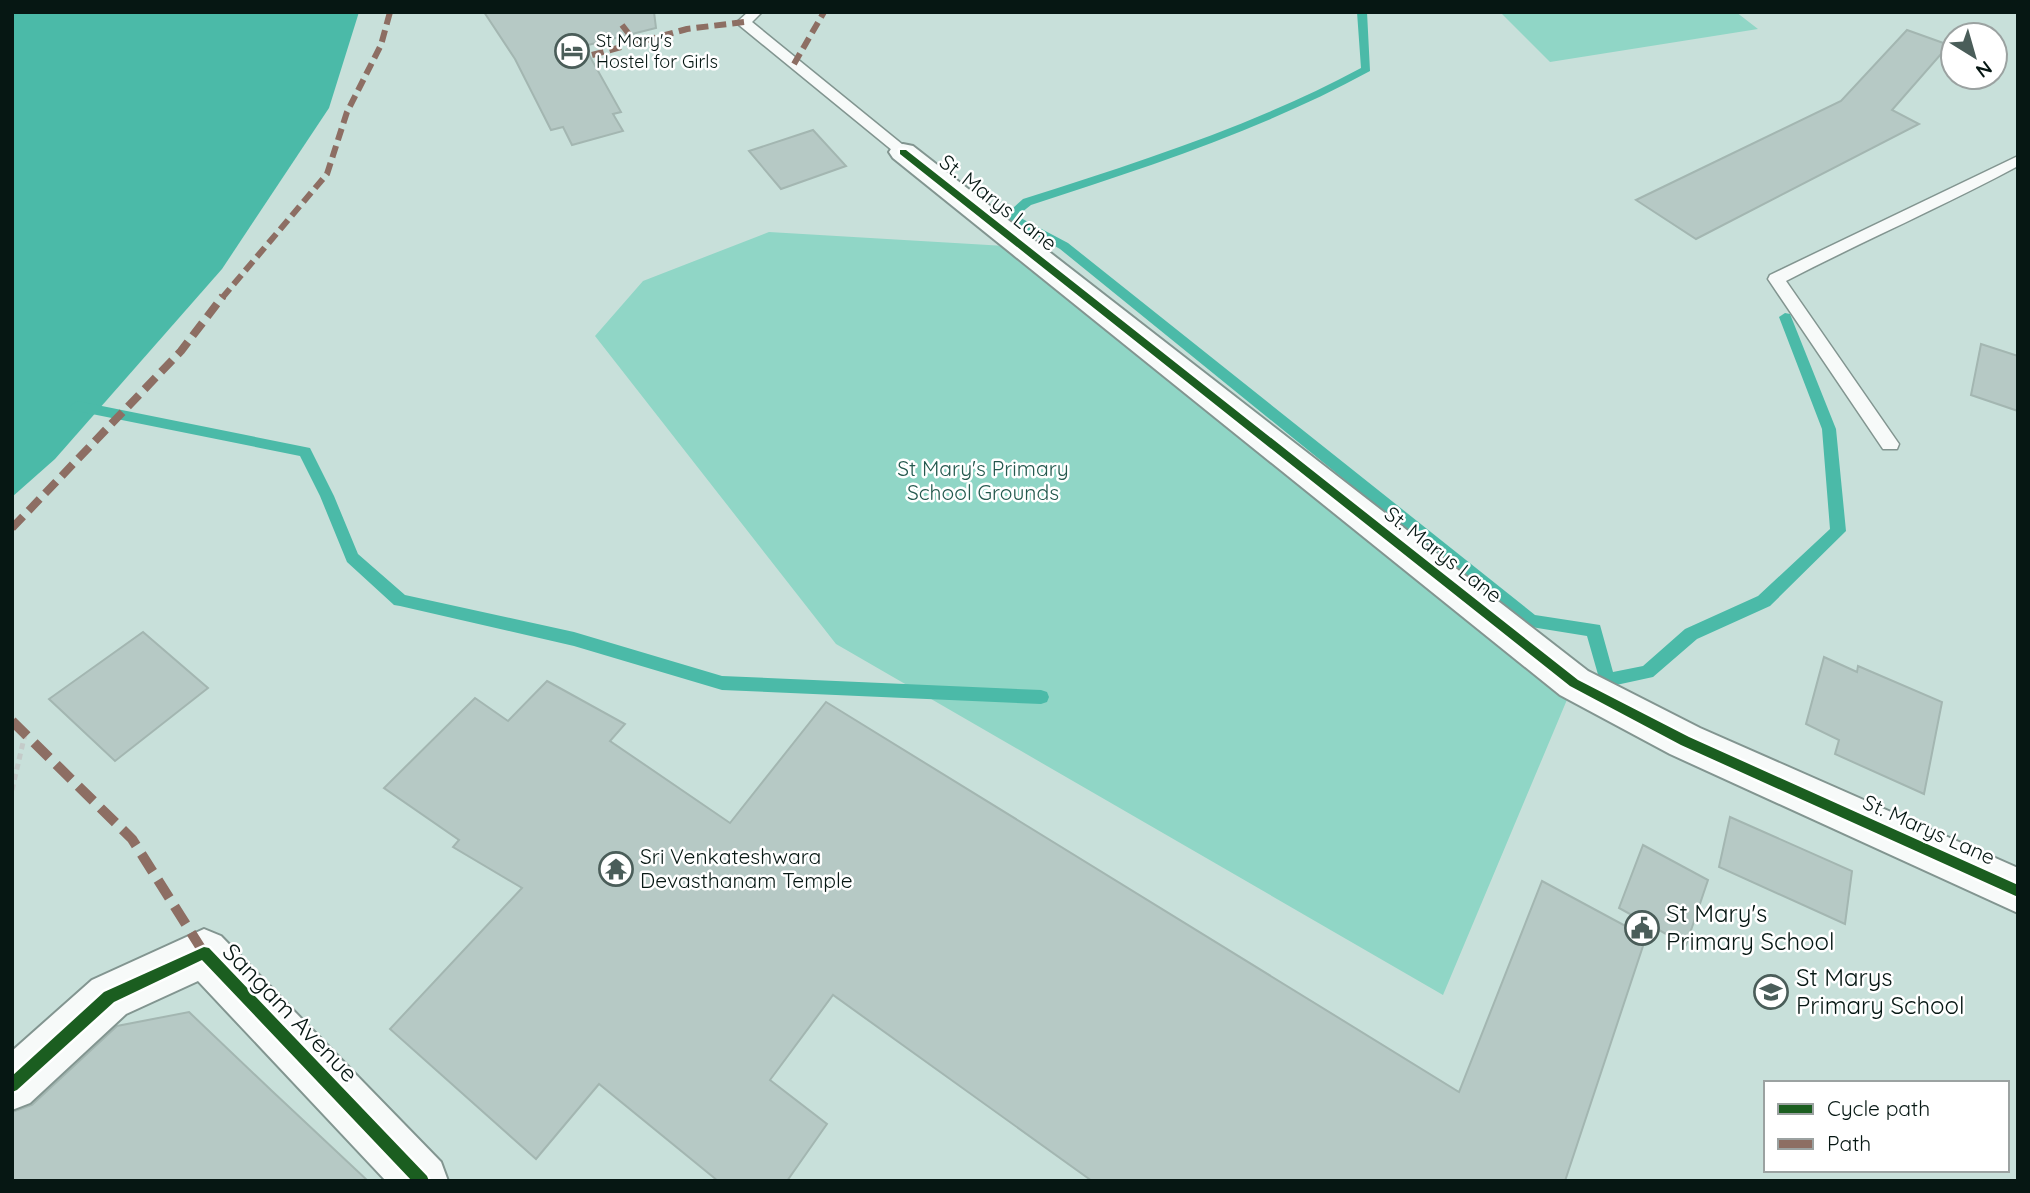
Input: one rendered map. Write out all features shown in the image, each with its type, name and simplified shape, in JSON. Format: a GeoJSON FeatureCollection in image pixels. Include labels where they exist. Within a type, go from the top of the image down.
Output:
{"type":"FeatureCollection","features":[{"type":"Feature","properties":{"kind":"street","name":"St. Marys Lane"},"geometry":{"type":"LineString","coordinates":[[903,152],[1574,683],[1685,741],[2018,891]]}},
{"type":"Feature","properties":{"kind":"street","name":"Sangam Avenue"},"geometry":{"type":"LineString","coordinates":[[12,1085],[109,997],[204,953],[422,1181]]}},
{"type":"Feature","properties":{"kind":"lane"},"geometry":{"type":"LineString","coordinates":[[756,12],[744,22],[903,152]]}},
{"type":"Feature","properties":{"kind":"lane"},"geometry":{"type":"LineString","coordinates":[[1890,444],[1776,279],[1854,239],[1955,194],[2018,160]]}},
{"type":"Feature","properties":{"kind":"path"},"geometry":{"type":"LineString","coordinates":[[12,790],[25,734]]}},
{"type":"Feature","properties":{"kind":"green space"},"geometry":{"type":"Polygon","coordinates":[[[1500,12],[1736,12],[1758,29],[1550,62],[1500,12]]]}},
{"type":"Feature","properties":{"kind":"green space","name":"St Mary's Primary School Grounds"},"geometry":{"type":"Polygon","coordinates":[[[769,232],[1037,248],[1574,683],[1443,995],[836,644],[595,336],[643,281],[769,232]]]}},
{"type":"Feature","properties":{"kind":"shaded area"},"geometry":{"type":"Polygon","coordinates":[[[12,12],[359,12],[329,108],[222,269],[55,459],[12,497],[12,12]]]}},
{"type":"Feature","properties":{"kind":"building"},"geometry":{"type":"Polygon","coordinates":[[[484,12],[654,12],[656,28],[584,46],[621,112],[613,114],[623,131],[572,145],[563,127],[551,130],[515,59],[484,12]]]}},
{"type":"Feature","properties":{"kind":"building"},"geometry":{"type":"Polygon","coordinates":[[[1907,30],[1939,41],[1939,56],[1892,110],[1919,124],[1696,239],[1636,200],[1841,101],[1907,30]]]}},
{"type":"Feature","properties":{"kind":"building"},"geometry":{"type":"Polygon","coordinates":[[[813,130],[846,166],[781,189],[749,151],[813,130]]]}},
{"type":"Feature","properties":{"kind":"building"},"geometry":{"type":"Polygon","coordinates":[[[1981,344],[2018,356],[2018,411],[1971,395],[1981,344]]]}},
{"type":"Feature","properties":{"kind":"building"},"geometry":{"type":"Polygon","coordinates":[[[143,632],[208,688],[115,761],[49,699],[143,632]]]}},
{"type":"Feature","properties":{"kind":"building"},"geometry":{"type":"Polygon","coordinates":[[[1824,657],[1857,672],[1858,666],[1942,702],[1924,794],[1835,754],[1839,740],[1806,724],[1824,657]]]}},
{"type":"Feature","properties":{"kind":"building"},"geometry":{"type":"Polygon","coordinates":[[[547,681],[625,724],[610,741],[730,823],[826,702],[1459,1092],[1542,881],[1646,937],[1565,1181],[1092,1181],[833,995],[770,1080],[827,1124],[787,1181],[718,1181],[599,1084],[536,1159],[390,1029],[522,888],[453,847],[459,840],[384,788],[475,698],[508,721],[547,681]]]}},
{"type":"Feature","properties":{"kind":"building"},"geometry":{"type":"Polygon","coordinates":[[[1730,817],[1852,871],[1845,924],[1719,867],[1730,817]]]}},
{"type":"Feature","properties":{"kind":"building"},"geometry":{"type":"Polygon","coordinates":[[[1643,845],[1708,880],[1686,945],[1619,908],[1643,845]]]}},
{"type":"Feature","properties":{"kind":"building"},"geometry":{"type":"Polygon","coordinates":[[[189,1012],[368,1181],[12,1181],[12,1112],[32,1105],[117,1026],[189,1012]]]}},
{"type":"Feature","properties":{"kind":"waterway"},"geometry":{"type":"LineString","coordinates":[[1362,12],[1366,69],[1326,91],[1243,128],[1027,202],[1009,217],[1064,246],[1531,621],[1594,630],[1607,680],[1647,672],[1691,634],[1764,601],[1838,531],[1829,429],[1785,317]]}},
{"type":"Feature","properties":{"kind":"waterway"},"geometry":{"type":"LineString","coordinates":[[77,406],[305,452],[327,496],[352,558],[400,600],[574,639],[722,683],[1041,697]]}},
{"type":"Feature","properties":{"kind":"marked path"},"geometry":{"type":"LineString","coordinates":[[12,528],[181,351],[244,270],[327,174],[347,112],[381,45],[390,12]]}},
{"type":"Feature","properties":{"kind":"marked path"},"geometry":{"type":"LineString","coordinates":[[794,64],[824,12]]}},
{"type":"Feature","properties":{"kind":"marked path"},"geometry":{"type":"LineString","coordinates":[[592,55],[687,29],[744,22]]}},
{"type":"Feature","properties":{"kind":"marked path"},"geometry":{"type":"LineString","coordinates":[[622,25],[635,42]]}},
{"type":"Feature","properties":{"kind":"marked path"},"geometry":{"type":"LineString","coordinates":[[12,721],[132,839],[204,953]]}},
{"type":"Feature","properties":{"kind":"cycle path"},"geometry":{"type":"LineString","coordinates":[[903,152],[1574,683],[1685,741],[2018,891]]}},
{"type":"Feature","properties":{"kind":"cycle path"},"geometry":{"type":"LineString","coordinates":[[12,1085],[109,997],[204,953],[422,1181]]}},
{"type":"Feature","properties":{"kind":"place","name":"St Mary's Hostel for Girls"},"geometry":{"type":"Point","coordinates":[572,51]}},
{"type":"Feature","properties":{"kind":"place","name":"Sri Venkateshwara Devasthanam Temple"},"geometry":{"type":"Point","coordinates":[616,869]}},
{"type":"Feature","properties":{"kind":"place","name":"St Mary's Primary School"},"geometry":{"type":"Point","coordinates":[1642,928]}},
{"type":"Feature","properties":{"kind":"place","name":"St Marys Primary School"},"geometry":{"type":"Point","coordinates":[1771,992]}}]}
